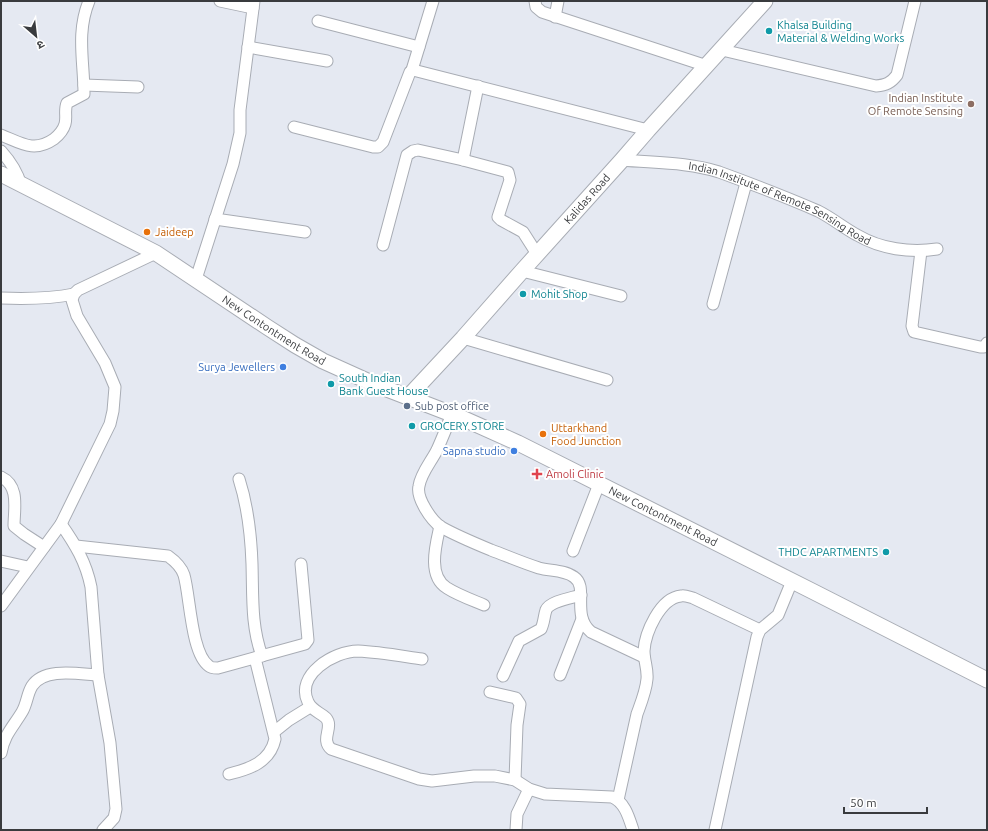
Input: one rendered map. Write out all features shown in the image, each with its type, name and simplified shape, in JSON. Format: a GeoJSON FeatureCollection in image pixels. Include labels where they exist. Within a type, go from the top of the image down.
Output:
{"type":"FeatureCollection","features":[{"type":"Feature","properties":{"kind":"street"},"geometry":{"type":"LineString","coordinates":[[82,90],[81,36],[83,17],[89,1]]}},
{"type":"Feature","properties":{"kind":"street"},"geometry":{"type":"LineString","coordinates":[[196,279],[232,164],[240,133],[240,110],[253,4],[220,1]]}},
{"type":"Feature","properties":{"kind":"street"},"geometry":{"type":"LineString","coordinates":[[294,127],[378,147],[383,142],[412,70],[433,1]]}},
{"type":"Feature","properties":{"kind":"street"},"geometry":{"type":"LineString","coordinates":[[536,1],[536,7],[538,10],[555,17],[707,66]]}},
{"type":"Feature","properties":{"kind":"street"},"geometry":{"type":"LineString","coordinates":[[555,17],[558,1]]}},
{"type":"Feature","properties":{"kind":"street","name":"Kalidas Road"},"geometry":{"type":"LineString","coordinates":[[408,397],[463,338],[522,270],[765,1]]}},
{"type":"Feature","properties":{"kind":"street"},"geometry":{"type":"LineString","coordinates":[[722,50],[876,86],[885,85],[892,82],[897,75],[915,1]]}},
{"type":"Feature","properties":{"kind":"street"},"geometry":{"type":"LineString","coordinates":[[318,21],[419,47]]}},
{"type":"Feature","properties":{"kind":"street"},"geometry":{"type":"LineString","coordinates":[[248,47],[327,61]]}},
{"type":"Feature","properties":{"kind":"street"},"geometry":{"type":"LineString","coordinates":[[412,70],[648,130]]}},
{"type":"Feature","properties":{"kind":"street"},"geometry":{"type":"LineString","coordinates":[[463,160],[478,86]]}},
{"type":"Feature","properties":{"kind":"street"},"geometry":{"type":"LineString","coordinates":[[1,135],[25,145],[43,145],[58,136],[63,131],[66,106],[69,101],[82,90],[138,87]]}},
{"type":"Feature","properties":{"kind":"street"},"geometry":{"type":"LineString","coordinates":[[383,245],[407,155],[410,152],[418,150],[508,172],[510,180],[498,217],[523,232],[537,254]]}},
{"type":"Feature","properties":{"kind":"street"},"geometry":{"type":"LineString","coordinates":[[1,152],[11,162],[21,185]]}},
{"type":"Feature","properties":{"kind":"street","name":"Indian Institute of Remote Sensing Road"},"geometry":{"type":"LineString","coordinates":[[622,160],[701,168],[718,172],[820,212],[858,236],[879,244],[908,250],[921,251],[937,249]]}},
{"type":"Feature","properties":{"kind":"street","name":"New Contontment Road"},"geometry":{"type":"LineString","coordinates":[[1,174],[156,253],[284,338],[323,361],[374,384],[452,414],[518,443],[987,680]]}},
{"type":"Feature","properties":{"kind":"street"},"geometry":{"type":"LineString","coordinates":[[713,304],[746,183]]}},
{"type":"Feature","properties":{"kind":"street"},"geometry":{"type":"LineString","coordinates":[[215,219],[305,232]]}},
{"type":"Feature","properties":{"kind":"street"},"geometry":{"type":"LineString","coordinates":[[921,251],[912,326],[914,332],[980,347],[984,347],[987,343]]}},
{"type":"Feature","properties":{"kind":"street"},"geometry":{"type":"LineString","coordinates":[[1,298],[36,299],[74,294],[86,286],[156,253]]}},
{"type":"Feature","properties":{"kind":"street"},"geometry":{"type":"LineString","coordinates":[[522,270],[622,296]]}},
{"type":"Feature","properties":{"kind":"street"},"geometry":{"type":"LineString","coordinates":[[1,606],[28,567],[61,524],[110,424],[114,411],[115,387],[111,376],[77,316],[72,300],[74,294]]}},
{"type":"Feature","properties":{"kind":"street"},"geometry":{"type":"LineString","coordinates":[[463,338],[607,380]]}},
{"type":"Feature","properties":{"kind":"street"},"geometry":{"type":"LineString","coordinates":[[452,414],[419,485],[422,504],[436,523],[461,537],[519,561],[540,568],[573,575],[577,578],[579,583],[582,619],[588,629],[591,632],[644,657]]}},
{"type":"Feature","properties":{"kind":"street"},"geometry":{"type":"LineString","coordinates":[[1,478],[11,484],[14,490],[14,526],[44,547]]}},
{"type":"Feature","properties":{"kind":"street"},"geometry":{"type":"LineString","coordinates":[[229,774],[246,770],[264,759],[273,746],[275,739],[258,657],[254,620],[252,549],[249,518],[245,497],[239,479]]}},
{"type":"Feature","properties":{"kind":"street"},"geometry":{"type":"LineString","coordinates":[[573,551],[599,484]]}},
{"type":"Feature","properties":{"kind":"street"},"geometry":{"type":"LineString","coordinates":[[61,524],[76,546],[89,575],[91,587],[98,675],[110,743],[116,809],[114,818],[103,830]]}},
{"type":"Feature","properties":{"kind":"street"},"geometry":{"type":"LineString","coordinates":[[440,526],[434,558],[440,582],[447,589],[484,605]]}},
{"type":"Feature","properties":{"kind":"street"},"geometry":{"type":"LineString","coordinates":[[76,546],[168,556],[178,564],[184,575],[191,622],[200,653],[205,662],[213,668],[218,668],[303,645],[307,642],[301,564]]}},
{"type":"Feature","properties":{"kind":"street"},"geometry":{"type":"LineString","coordinates":[[1,561],[28,567]]}},
{"type":"Feature","properties":{"kind":"street"},"geometry":{"type":"LineString","coordinates":[[715,830],[742,703],[760,630],[778,615],[792,581]]}},
{"type":"Feature","properties":{"kind":"street"},"geometry":{"type":"LineString","coordinates":[[503,676],[519,640],[541,629],[548,607],[554,603],[580,595]]}},
{"type":"Feature","properties":{"kind":"street"},"geometry":{"type":"LineString","coordinates":[[618,800],[637,714],[645,690],[647,671],[644,657],[645,643],[652,622],[666,605],[680,596],[693,598],[760,630]]}},
{"type":"Feature","properties":{"kind":"street"},"geometry":{"type":"LineString","coordinates":[[560,675],[582,619]]}},
{"type":"Feature","properties":{"kind":"street"},"geometry":{"type":"LineString","coordinates":[[422,658],[357,651],[334,657],[319,667],[306,685],[305,694],[310,707],[327,719],[329,726],[326,740],[328,746],[331,749],[405,775],[432,781],[465,776],[485,775],[516,780],[529,789],[544,794],[612,797],[618,800],[624,808],[633,830]]}},
{"type":"Feature","properties":{"kind":"street"},"geometry":{"type":"LineString","coordinates":[[1,753],[2,744],[7,733],[24,708],[29,693],[37,680],[47,674],[55,673],[98,675]]}},
{"type":"Feature","properties":{"kind":"street"},"geometry":{"type":"LineString","coordinates":[[490,692],[516,698],[520,704],[517,725],[516,780]]}},
{"type":"Feature","properties":{"kind":"street"},"geometry":{"type":"LineString","coordinates":[[274,732],[289,720],[310,707]]}},
{"type":"Feature","properties":{"kind":"street"},"geometry":{"type":"LineString","coordinates":[[516,830],[516,814],[529,789]]}},
{"type":"Feature","properties":{"kind":"place","name":"Khalsa Building Material & Welding Works"},"geometry":{"type":"Point","coordinates":[769,31]}},
{"type":"Feature","properties":{"kind":"place","name":"Indian Institute Of Remote Sensing"},"geometry":{"type":"Point","coordinates":[971,104]}},
{"type":"Feature","properties":{"kind":"place","name":"Jaideep"},"geometry":{"type":"Point","coordinates":[147,232]}},
{"type":"Feature","properties":{"kind":"place","name":"Mohit Shop"},"geometry":{"type":"Point","coordinates":[523,294]}},
{"type":"Feature","properties":{"kind":"place","name":"Surya Jewellers"},"geometry":{"type":"Point","coordinates":[283,367]}},
{"type":"Feature","properties":{"kind":"place","name":"South Indian Bank Guest House"},"geometry":{"type":"Point","coordinates":[331,384]}},
{"type":"Feature","properties":{"kind":"place","name":"Sub post office"},"geometry":{"type":"Point","coordinates":[407,406]}},
{"type":"Feature","properties":{"kind":"place","name":"GROCERY STORE"},"geometry":{"type":"Point","coordinates":[412,426]}},
{"type":"Feature","properties":{"kind":"place","name":"Uttarkhand Food Junction"},"geometry":{"type":"Point","coordinates":[543,434]}},
{"type":"Feature","properties":{"kind":"place","name":"Sapna studio"},"geometry":{"type":"Point","coordinates":[514,451]}},
{"type":"Feature","properties":{"kind":"place","name":"Amoli Clinic"},"geometry":{"type":"Point","coordinates":[537,474]}},
{"type":"Feature","properties":{"kind":"place","name":"THDC APARTMENTS"},"geometry":{"type":"Point","coordinates":[886,552]}}]}
